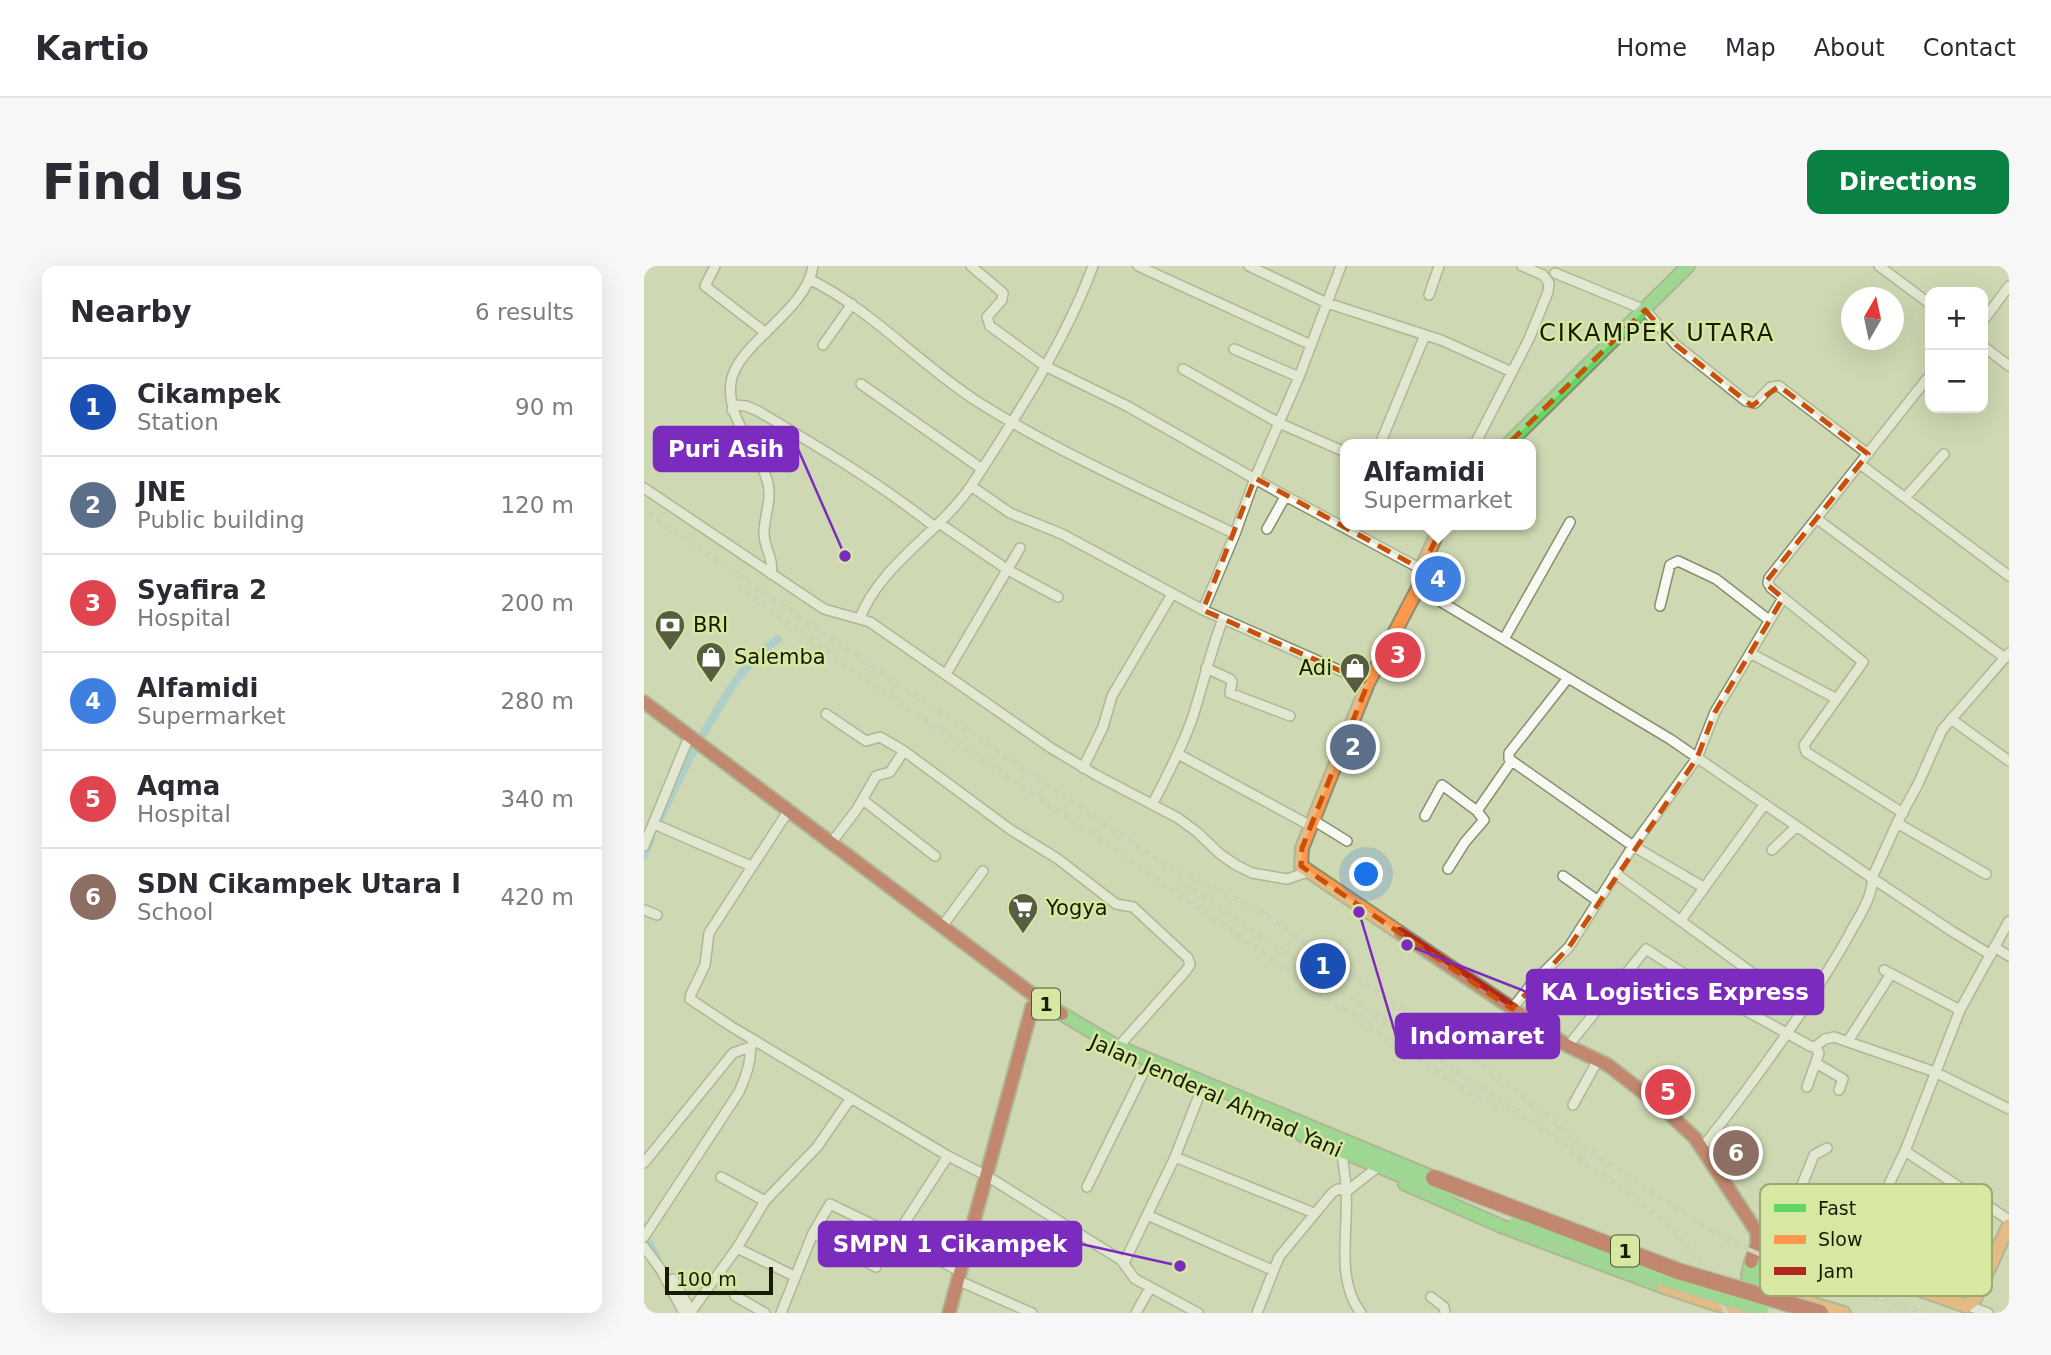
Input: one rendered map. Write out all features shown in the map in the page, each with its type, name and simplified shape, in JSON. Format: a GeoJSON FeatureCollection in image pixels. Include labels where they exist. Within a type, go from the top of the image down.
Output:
{"type":"FeatureCollection","features":[{"type":"Feature","properties":{"kind":"main road"},"geometry":{"type":"LineString","coordinates":[[1513,439],[1688,266]]}},
{"type":"Feature","properties":{"kind":"main road"},"geometry":{"type":"LineString","coordinates":[[1439,530],[1421,569],[1418,587],[1368,682],[1312,823],[1300,861],[1301,866],[1568,1046],[1598,1060],[1663,1108],[1695,1138],[1759,1232],[1748,1275],[1753,1313]]}},
{"type":"Feature","properties":{"kind":"main road","name":"Jalan Jenderal Ahmad Yani"},"geometry":{"type":"LineString","coordinates":[[644,702],[695,746],[785,816],[1036,1004],[1098,1047],[1342,1152],[1427,1181],[1661,1276],[1783,1313]]}},
{"type":"Feature","properties":{"kind":"main road","name":"Jalan Jenderal Ahmad Yani"},"geometry":{"type":"LineString","coordinates":[[644,712],[832,842],[943,925],[1036,1004],[1118,1047],[1381,1164],[1427,1181]]}},
{"type":"Feature","properties":{"kind":"main road"},"geometry":{"type":"LineString","coordinates":[[949,1313],[1036,1004]]}},
{"type":"Feature","properties":{"kind":"main road"},"geometry":{"type":"LineString","coordinates":[[1381,1164],[1413,1163],[1665,1258],[1673,1263],[1675,1269],[1674,1278],[1664,1287]]}},
{"type":"Feature","properties":{"kind":"main road"},"geometry":{"type":"LineString","coordinates":[[1381,1164],[1409,1188],[1513,1231],[1742,1313]]}},
{"type":"Feature","properties":{"kind":"main road","name":"1"},"geometry":{"type":"LineString","coordinates":[[1427,1181],[1678,1271],[1760,1295]]}},
{"type":"Feature","properties":{"kind":"main road"},"geometry":{"type":"LineString","coordinates":[[1992,1262],[2009,1225]]}},
{"type":"Feature","properties":{"kind":"main road"},"geometry":{"type":"LineString","coordinates":[[1751,1262],[1760,1285]]}},
{"type":"Feature","properties":{"kind":"main road"},"geometry":{"type":"LineString","coordinates":[[1749,1290],[1760,1292]]}},
{"type":"Feature","properties":{"kind":"main road","name":"1"},"geometry":{"type":"LineString","coordinates":[[1763,1296],[1820,1313]]}},
{"type":"Feature","properties":{"kind":"main road"},"geometry":{"type":"LineString","coordinates":[[1782,1296],[1801,1306],[1844,1313]]}},
{"type":"Feature","properties":{"kind":"main road"},"geometry":{"type":"LineString","coordinates":[[1935,1296],[1962,1306],[1969,1306],[1976,1296]]}},
{"type":"Feature","properties":{"kind":"street"},"geometry":{"type":"LineString","coordinates":[[715,266],[705,286],[766,333]]}},
{"type":"Feature","properties":{"kind":"street"},"geometry":{"type":"LineString","coordinates":[[771,574],[773,564],[764,534],[769,501],[768,485],[736,407],[731,386],[734,370],[739,362],[800,295],[813,266]]}},
{"type":"Feature","properties":{"kind":"street"},"geometry":{"type":"LineString","coordinates":[[860,618],[867,602],[886,578],[958,504],[971,486],[1045,366],[1078,304],[1093,266]]}},
{"type":"Feature","properties":{"kind":"street"},"geometry":{"type":"LineString","coordinates":[[1138,266],[1311,345]]}},
{"type":"Feature","properties":{"kind":"street"},"geometry":{"type":"LineString","coordinates":[[1250,266],[1327,303],[1425,335],[1512,372]]}},
{"type":"Feature","properties":{"kind":"street"},"geometry":{"type":"LineString","coordinates":[[1203,610],[1255,478],[1299,377],[1341,266]]}},
{"type":"Feature","properties":{"kind":"street"},"geometry":{"type":"LineString","coordinates":[[1429,295],[1438,266]]}},
{"type":"Feature","properties":{"kind":"street"},"geometry":{"type":"LineString","coordinates":[[1522,266],[1543,275],[1549,283]]}},
{"type":"Feature","properties":{"kind":"street"},"geometry":{"type":"LineString","coordinates":[[1879,266],[1925,300]]}},
{"type":"Feature","properties":{"kind":"street"},"geometry":{"type":"LineString","coordinates":[[973,267],[1003,293],[1002,300],[987,317],[990,326],[1045,366],[1127,406],[1340,526]]}},
{"type":"Feature","properties":{"kind":"street"},"geometry":{"type":"LineString","coordinates":[[1478,439],[1543,308],[1549,283],[1556,270],[1645,310],[1676,345],[1746,401],[1755,403],[1771,387],[1779,386],[1868,454]]}},
{"type":"Feature","properties":{"kind":"street"},"geometry":{"type":"LineString","coordinates":[[809,279],[852,304],[943,377],[1010,421],[1235,534]]}},
{"type":"Feature","properties":{"kind":"street"},"geometry":{"type":"LineString","coordinates":[[1988,314],[2009,286]]}},
{"type":"Feature","properties":{"kind":"street"},"geometry":{"type":"LineString","coordinates":[[823,345],[852,304]]}},
{"type":"Feature","properties":{"kind":"street"},"geometry":{"type":"LineString","coordinates":[[1382,439],[1425,335]]}},
{"type":"Feature","properties":{"kind":"street"},"geometry":{"type":"LineString","coordinates":[[1234,349],[1299,377]]}},
{"type":"Feature","properties":{"kind":"street"},"geometry":{"type":"LineString","coordinates":[[1988,350],[2009,366]]}},
{"type":"Feature","properties":{"kind":"street"},"geometry":{"type":"LineString","coordinates":[[1183,369],[1279,423],[1340,450]]}},
{"type":"Feature","properties":{"kind":"street"},"geometry":{"type":"LineString","coordinates":[[1903,813],[1806,752],[1804,745],[1862,666],[1862,660],[1769,586],[1769,578],[1925,381]]}},
{"type":"Feature","properties":{"kind":"street"},"geometry":{"type":"LineString","coordinates":[[860,384],[982,469]]}},
{"type":"Feature","properties":{"kind":"street"},"geometry":{"type":"LineString","coordinates":[[736,407],[758,411],[859,472],[1007,570],[1058,597]]}},
{"type":"Feature","properties":{"kind":"street"},"geometry":{"type":"LineString","coordinates":[[1906,498],[1944,454]]}},
{"type":"Feature","properties":{"kind":"street"},"geometry":{"type":"LineString","coordinates":[[1860,464],[2009,576]]}},
{"type":"Feature","properties":{"kind":"street"},"geometry":{"type":"LineString","coordinates":[[971,486],[1010,513],[1062,534],[1223,620],[1368,682]]}},
{"type":"Feature","properties":{"kind":"street"},"geometry":{"type":"LineString","coordinates":[[644,488],[824,609],[860,618],[878,627],[1083,768],[1153,803],[1197,832],[1220,854],[1252,873],[1287,879],[1308,872]]}},
{"type":"Feature","properties":{"kind":"street"},"geometry":{"type":"LineString","coordinates":[[1267,529],[1285,496]]}},
{"type":"Feature","properties":{"kind":"street"},"geometry":{"type":"LineString","coordinates":[[1702,1149],[1787,1035],[1855,923],[1871,890],[1871,878],[1920,782],[1937,739],[1951,719],[2007,656],[1816,519]]}},
{"type":"Feature","properties":{"kind":"street"},"geometry":{"type":"LineString","coordinates":[[1504,639],[1570,522]]}},
{"type":"Feature","properties":{"kind":"street"},"geometry":{"type":"LineString","coordinates":[[1348,530],[1421,569]]}},
{"type":"Feature","properties":{"kind":"street"},"geometry":{"type":"LineString","coordinates":[[946,674],[1020,548]]}},
{"type":"Feature","properties":{"kind":"street"},"geometry":{"type":"LineString","coordinates":[[1660,606],[1670,565],[1678,561],[1716,579],[1769,620]]}},
{"type":"Feature","properties":{"kind":"street"},"geometry":{"type":"LineString","coordinates":[[1418,587],[1670,739],[1871,878],[1992,951],[2009,956]]}},
{"type":"Feature","properties":{"kind":"street"},"geometry":{"type":"LineString","coordinates":[[1083,768],[1103,727],[1112,696],[1172,594]]}},
{"type":"Feature","properties":{"kind":"street"},"geometry":{"type":"LineString","coordinates":[[1512,1009],[1530,986],[1569,947],[1633,846],[1697,758],[1715,712],[1783,598]]}},
{"type":"Feature","properties":{"kind":"street"},"geometry":{"type":"LineString","coordinates":[[1153,803],[1192,719],[1223,620]]}},
{"type":"Feature","properties":{"kind":"street"},"geometry":{"type":"LineString","coordinates":[[1750,653],[1837,699]]}},
{"type":"Feature","properties":{"kind":"street"},"geometry":{"type":"LineString","coordinates":[[1206,668],[1230,679],[1230,693],[1290,716]]}},
{"type":"Feature","properties":{"kind":"street"},"geometry":{"type":"LineString","coordinates":[[1568,678],[1509,753],[1509,759],[1633,846],[1703,887]]}},
{"type":"Feature","properties":{"kind":"street"},"geometry":{"type":"LineString","coordinates":[[826,714],[866,741],[880,737],[904,751],[1011,831],[1058,859],[1116,904],[1133,907],[1188,958],[1190,965],[1185,972],[1118,1047]]}},
{"type":"Feature","properties":{"kind":"street"},"geometry":{"type":"LineString","coordinates":[[1951,719],[2009,761]]}},
{"type":"Feature","properties":{"kind":"street"},"geometry":{"type":"LineString","coordinates":[[644,846],[695,746]]}},
{"type":"Feature","properties":{"kind":"street"},"geometry":{"type":"LineString","coordinates":[[832,842],[863,800],[876,776],[890,772],[904,751]]}},
{"type":"Feature","properties":{"kind":"street"},"geometry":{"type":"LineString","coordinates":[[1178,754],[1347,841]]}},
{"type":"Feature","properties":{"kind":"street"},"geometry":{"type":"LineString","coordinates":[[1477,811],[1511,762]]}},
{"type":"Feature","properties":{"kind":"street"},"geometry":{"type":"LineString","coordinates":[[1425,816],[1442,785],[1477,811],[1484,820],[1465,842],[1448,869]]}},
{"type":"Feature","properties":{"kind":"street"},"geometry":{"type":"LineString","coordinates":[[863,800],[935,856]]}},
{"type":"Feature","properties":{"kind":"street"},"geometry":{"type":"LineString","coordinates":[[1681,920],[1764,804]]}},
{"type":"Feature","properties":{"kind":"street"},"geometry":{"type":"LineString","coordinates":[[785,816],[709,933],[705,965],[690,997],[752,1043],[948,1156],[987,1175],[1124,1263],[1131,1276],[1198,1313]]}},
{"type":"Feature","properties":{"kind":"street"},"geometry":{"type":"LineString","coordinates":[[1897,823],[1986,874]]}},
{"type":"Feature","properties":{"kind":"street"},"geometry":{"type":"LineString","coordinates":[[657,825],[751,866]]}},
{"type":"Feature","properties":{"kind":"street"},"geometry":{"type":"LineString","coordinates":[[1772,850],[1796,827]]}},
{"type":"Feature","properties":{"kind":"street"},"geometry":{"type":"LineString","coordinates":[[943,925],[983,871]]}},
{"type":"Feature","properties":{"kind":"street"},"geometry":{"type":"LineString","coordinates":[[1615,873],[1803,1010]]}},
{"type":"Feature","properties":{"kind":"street"},"geometry":{"type":"LineString","coordinates":[[1563,876],[1598,901]]}},
{"type":"Feature","properties":{"kind":"street"},"geometry":{"type":"LineString","coordinates":[[644,910],[657,915]]}},
{"type":"Feature","properties":{"kind":"street"},"geometry":{"type":"LineString","coordinates":[[1889,1184],[1905,1151],[1960,1010],[2009,921]]}},
{"type":"Feature","properties":{"kind":"street"},"geometry":{"type":"LineString","coordinates":[[1568,1046],[1646,949],[1712,992],[1787,1035],[1815,1047],[1819,1054],[1807,1087]]}},
{"type":"Feature","properties":{"kind":"street"},"geometry":{"type":"LineString","coordinates":[[1848,1041],[1887,972],[1960,1010]]}},
{"type":"Feature","properties":{"kind":"street"},"geometry":{"type":"LineString","coordinates":[[1815,1047],[1830,1037],[1848,1041],[1935,1072],[2009,1110]]}},
{"type":"Feature","properties":{"kind":"street"},"geometry":{"type":"LineString","coordinates":[[644,1163],[733,1053],[752,1043]]}},
{"type":"Feature","properties":{"kind":"street"},"geometry":{"type":"LineString","coordinates":[[645,1235],[739,1092],[751,1058],[752,1043]]}},
{"type":"Feature","properties":{"kind":"street"},"geometry":{"type":"LineString","coordinates":[[1573,1105],[1598,1060]]}},
{"type":"Feature","properties":{"kind":"street"},"geometry":{"type":"LineString","coordinates":[[1816,1063],[1843,1079],[1839,1090]]}},
{"type":"Feature","properties":{"kind":"street"},"geometry":{"type":"LineString","coordinates":[[1087,1187],[1144,1069]]}},
{"type":"Feature","properties":{"kind":"street"},"geometry":{"type":"LineString","coordinates":[[1124,1263],[1175,1157],[1200,1093]]}},
{"type":"Feature","properties":{"kind":"street"},"geometry":{"type":"LineString","coordinates":[[689,1313],[737,1248],[765,1201],[817,1147],[851,1098]]}},
{"type":"Feature","properties":{"kind":"street"},"geometry":{"type":"LineString","coordinates":[[1802,1184],[1814,1155],[1827,1148]]}},
{"type":"Feature","properties":{"kind":"street"},"geometry":{"type":"LineString","coordinates":[[1905,1151],[1955,1184]]}},
{"type":"Feature","properties":{"kind":"street"},"geometry":{"type":"LineString","coordinates":[[1342,1152],[1346,1191],[1346,1272],[1349,1293],[1361,1313]]}},
{"type":"Feature","properties":{"kind":"street"},"geometry":{"type":"LineString","coordinates":[[896,1236],[948,1156]]}},
{"type":"Feature","properties":{"kind":"street"},"geometry":{"type":"LineString","coordinates":[[1175,1157],[1314,1213]]}},
{"type":"Feature","properties":{"kind":"street"},"geometry":{"type":"LineString","coordinates":[[1346,1191],[1381,1164]]}},
{"type":"Feature","properties":{"kind":"street"},"geometry":{"type":"LineString","coordinates":[[721,1177],[765,1201]]}},
{"type":"Feature","properties":{"kind":"street"},"geometry":{"type":"LineString","coordinates":[[1257,1313],[1279,1257],[1332,1193],[1338,1189],[1346,1191]]}},
{"type":"Feature","properties":{"kind":"street"},"geometry":{"type":"LineString","coordinates":[[780,1313],[813,1233],[830,1203],[896,1236],[958,1276],[1032,1313]]}},
{"type":"Feature","properties":{"kind":"street"},"geometry":{"type":"LineString","coordinates":[[1992,1209],[2009,1220]]}},
{"type":"Feature","properties":{"kind":"street"},"geometry":{"type":"LineString","coordinates":[[1147,1215],[1272,1270]]}},
{"type":"Feature","properties":{"kind":"street"},"geometry":{"type":"LineString","coordinates":[[813,1233],[876,1267]]}},
{"type":"Feature","properties":{"kind":"street"},"geometry":{"type":"LineString","coordinates":[[644,1247],[689,1313]]}},
{"type":"Feature","properties":{"kind":"street"},"geometry":{"type":"LineString","coordinates":[[737,1248],[794,1276]]}},
{"type":"Feature","properties":{"kind":"street"},"geometry":{"type":"LineString","coordinates":[[672,1278],[689,1313]]}},
{"type":"Feature","properties":{"kind":"street"},"geometry":{"type":"LineString","coordinates":[[1136,1313],[1150,1288]]}},
{"type":"Feature","properties":{"kind":"street"},"geometry":{"type":"LineString","coordinates":[[735,1296],[765,1313]]}},
{"type":"Feature","properties":{"kind":"street"},"geometry":{"type":"LineString","coordinates":[[1431,1297],[1444,1307],[1445,1313]]}},
{"type":"Feature","properties":{"kind":"street"},"geometry":{"type":"LineString","coordinates":[[1969,1306],[1988,1313]]}},
{"type":"Feature","properties":{"kind":"highlighted area"},"geometry":{"type":"Polygon","coordinates":[[[1645,310],[1676,345],[1752,406],[1779,386],[1868,454],[1765,583],[1783,598],[1715,712],[1697,758],[1569,947],[1512,1009],[1301,866],[1302,848],[1368,683],[1203,610],[1255,478],[1421,569],[1461,490],[1645,310]]]}},
{"type":"Feature","properties":{"kind":"waterway"},"geometry":{"type":"LineString","coordinates":[[656,828],[691,755],[728,692],[754,659],[778,639]]}},
{"type":"Feature","properties":{"kind":"waterway"},"geometry":{"type":"LineString","coordinates":[[644,855],[651,840]]}},
{"type":"Feature","properties":{"kind":"waterway"},"geometry":{"type":"LineString","coordinates":[[644,1226],[648,1242],[657,1258]]}},
{"type":"Feature","properties":{"kind":"railway"},"geometry":{"type":"LineString","coordinates":[[644,511],[1159,861],[1258,910],[1468,1054],[1598,1156],[1691,1218],[1760,1254]]}},
{"type":"Feature","properties":{"kind":"railway"},"geometry":{"type":"LineString","coordinates":[[741,588],[876,686],[1299,979],[1496,1108]]}},
{"type":"Feature","properties":{"kind":"railway"},"geometry":{"type":"LineString","coordinates":[[1180,881],[1584,1158]]}},
{"type":"Feature","properties":{"kind":"railway"},"geometry":{"type":"LineString","coordinates":[[1573,1156],[1620,1187],[1683,1241],[1714,1286],[1726,1313]]}},
{"type":"Feature","properties":{"kind":"railway"},"geometry":{"type":"LineString","coordinates":[[1872,1296],[1925,1313]]}},
{"type":"Feature","properties":{"kind":"traffic: fast"},"geometry":{"type":"LineString","coordinates":[[1513,439],[1688,266]]}},
{"type":"Feature","properties":{"kind":"traffic: fast"},"geometry":{"type":"LineString","coordinates":[[1062,1014],[1118,1047],[1434,1178]]}},
{"type":"Feature","properties":{"kind":"traffic: fast"},"geometry":{"type":"LineString","coordinates":[[1302,1135],[1419,1183]]}},
{"type":"Feature","properties":{"kind":"traffic: fast"},"geometry":{"type":"LineString","coordinates":[[1419,1183],[1445,1193]]}},
{"type":"Feature","properties":{"kind":"traffic: fast"},"geometry":{"type":"LineString","coordinates":[[1405,1184],[1501,1226],[1664,1287],[1674,1278],[1675,1268]]}},
{"type":"Feature","properties":{"kind":"traffic: fast"},"geometry":{"type":"LineString","coordinates":[[1518,1222],[1661,1276],[1761,1307]]}},
{"type":"Feature","properties":{"kind":"traffic: fast"},"geometry":{"type":"LineString","coordinates":[[1751,1262],[1748,1275],[1752,1304]]}},
{"type":"Feature","properties":{"kind":"traffic: fast"},"geometry":{"type":"LineString","coordinates":[[1754,1268],[1760,1282]]}},
{"type":"Feature","properties":{"kind":"traffic: slow"},"geometry":{"type":"LineString","coordinates":[[1400,933],[1301,866],[1302,848],[1368,683],[1418,588],[1421,569],[1439,530]]}},
{"type":"Feature","properties":{"kind":"traffic: slow"},"geometry":{"type":"LineString","coordinates":[[1992,1262],[2009,1225]]}},
{"type":"Feature","properties":{"kind":"traffic: slow"},"geometry":{"type":"LineString","coordinates":[[1664,1287],[1743,1313]]}},
{"type":"Feature","properties":{"kind":"traffic: slow"},"geometry":{"type":"LineString","coordinates":[[1938,1296],[1966,1306],[1976,1296]]}},
{"type":"Feature","properties":{"kind":"traffic: slow"},"geometry":{"type":"LineString","coordinates":[[1806,1302],[1844,1313]]}},
{"type":"Feature","properties":{"kind":"traffic: jam"},"geometry":{"type":"LineString","coordinates":[[644,702],[1062,1014]]}},
{"type":"Feature","properties":{"kind":"traffic: jam"},"geometry":{"type":"LineString","coordinates":[[1400,933],[1568,1046],[1608,1065],[1663,1108],[1695,1138],[1757,1232],[1757,1244],[1751,1262]]}},
{"type":"Feature","properties":{"kind":"traffic: jam"},"geometry":{"type":"LineString","coordinates":[[949,1313],[1032,1007],[1040,1000]]}},
{"type":"Feature","properties":{"kind":"traffic: jam"},"geometry":{"type":"LineString","coordinates":[[1434,1178],[1678,1271],[1760,1295]]}},
{"type":"Feature","properties":{"kind":"traffic: jam"},"geometry":{"type":"LineString","coordinates":[[1763,1296],[1820,1313]]}},
{"type":"Feature","properties":{"kind":"place","name":"Puri Asih"},"geometry":{"type":"Point","coordinates":[845,556]}},
{"type":"Feature","properties":{"kind":"place","name":"Alfamidi"},"geometry":{"type":"Point","coordinates":[1438,579]}},
{"type":"Feature","properties":{"kind":"place","name":"BRI"},"geometry":{"type":"Point","coordinates":[670,652]}},
{"type":"Feature","properties":{"kind":"place","name":"Syafira 2"},"geometry":{"type":"Point","coordinates":[1398,655]}},
{"type":"Feature","properties":{"kind":"place","name":"Salemba"},"geometry":{"type":"Point","coordinates":[711,684]}},
{"type":"Feature","properties":{"kind":"place","name":"Adi"},"geometry":{"type":"Point","coordinates":[1355,695]}},
{"type":"Feature","properties":{"kind":"place","name":"JNE"},"geometry":{"type":"Point","coordinates":[1353,747]}},
{"type":"Feature","properties":{"kind":"place","name":"Indomaret"},"geometry":{"type":"Point","coordinates":[1359,912]}},
{"type":"Feature","properties":{"kind":"place","name":"Yogya"},"geometry":{"type":"Point","coordinates":[1023,935]}},
{"type":"Feature","properties":{"kind":"place","name":"KA Logistics Express"},"geometry":{"type":"Point","coordinates":[1407,945]}},
{"type":"Feature","properties":{"kind":"place","name":"Cikampek"},"geometry":{"type":"Point","coordinates":[1323,966]}},
{"type":"Feature","properties":{"kind":"place","name":"Aqma"},"geometry":{"type":"Point","coordinates":[1668,1092]}},
{"type":"Feature","properties":{"kind":"place","name":"SDN Cikampek Utara I"},"geometry":{"type":"Point","coordinates":[1736,1153]}},
{"type":"Feature","properties":{"kind":"place","name":"SMPN 1 Cikampek"},"geometry":{"type":"Point","coordinates":[1180,1266]}},
{"type":"Feature","properties":{"kind":"district","name":"CIKAMPEK UTARA"},"geometry":{"type":"Point","coordinates":[1657,333]}}]}
